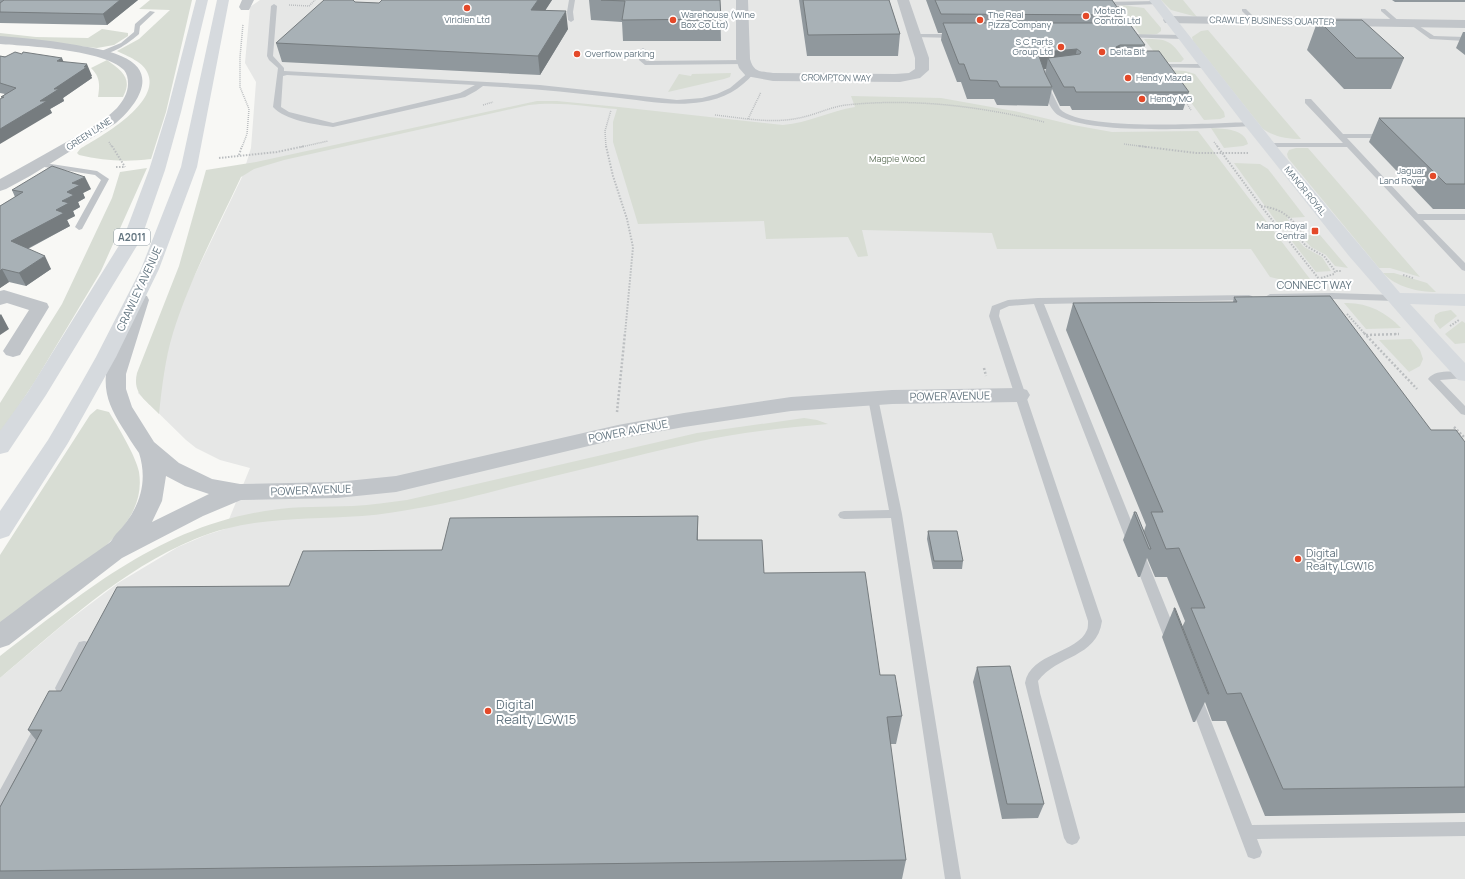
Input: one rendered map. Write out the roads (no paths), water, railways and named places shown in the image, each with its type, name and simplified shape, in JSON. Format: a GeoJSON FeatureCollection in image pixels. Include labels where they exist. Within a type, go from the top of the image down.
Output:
{"type":"FeatureCollection","features":[{"type":"Feature","properties":{"kind":"main road","name":"A2011"},"geometry":{"type":"LineString","coordinates":[[0,447],[36,395],[132,239],[162,155],[202,0]]}},
{"type":"Feature","properties":{"kind":"main road","name":"CRAWLEY AVENUE"},"geometry":{"type":"LineString","coordinates":[[0,530],[57,443],[106,358],[150,269],[189,167],[223,0]]}},
{"type":"Feature","properties":{"kind":"main road","name":"MANOR ROYAL"},"geometry":{"type":"LineString","coordinates":[[1156,2],[1251,124],[1363,263],[1424,333],[1465,375]]}},
{"type":"Feature","properties":{"kind":"main road"},"geometry":{"type":"LineString","coordinates":[[1395,298],[1465,300]]}},
{"type":"Feature","properties":{"kind":"street"},"geometry":{"type":"LineString","coordinates":[[742,0],[747,67]]}},
{"type":"Feature","properties":{"kind":"street","name":"CROMPTON WAY"},"geometry":{"type":"LineString","coordinates":[[747,67],[769,77],[910,77],[919,74],[923,66],[923,62],[903,0]]}},
{"type":"Feature","properties":{"kind":"street","name":"CRAWLEY BUSINESS QUARTER"},"geometry":{"type":"LineString","coordinates":[[1176,28],[1254,20],[1399,24]]}},
{"type":"Feature","properties":{"kind":"street","name":"CRAWLEY BUSINESS QUARTER"},"geometry":{"type":"LineString","coordinates":[[1176,28],[1465,24]]}},
{"type":"Feature","properties":{"kind":"street","name":"GREEN LANE"},"geometry":{"type":"LineString","coordinates":[[0,40],[101,53],[128,66],[132,70],[136,81],[134,96],[128,104],[102,127],[41,164],[0,186]]}},
{"type":"Feature","properties":{"kind":"street"},"geometry":{"type":"LineString","coordinates":[[113,552],[134,530],[146,509],[154,478],[155,470],[150,452],[120,407],[115,387],[119,362],[150,269]]}},
{"type":"Feature","properties":{"kind":"street"},"geometry":{"type":"LineString","coordinates":[[1,297],[40,307],[13,351]]}},
{"type":"Feature","properties":{"kind":"street","name":"POWER AVENUE"},"geometry":{"type":"LineString","coordinates":[[240,492],[337,490],[389,485],[577,441],[661,424],[791,404],[874,398],[1020,395]]}},
{"type":"Feature","properties":{"kind":"street"},"geometry":{"type":"LineString","coordinates":[[150,452],[167,465],[194,480],[219,489],[240,492]]}},
{"type":"Feature","properties":{"kind":"street"},"geometry":{"type":"LineString","coordinates":[[0,637],[113,552],[214,501],[240,492]]}},
{"type":"Feature","properties":{"kind":"lane"},"geometry":{"type":"LineString","coordinates":[[571,20],[570,15],[572,0]]}},
{"type":"Feature","properties":{"kind":"lane"},"geometry":{"type":"LineString","coordinates":[[1105,4],[1156,2]]}},
{"type":"Feature","properties":{"kind":"lane"},"geometry":{"type":"LineString","coordinates":[[274,6],[270,56],[280,68],[278,109],[286,114],[330,125],[342,124],[462,95],[474,90],[480,85]]}},
{"type":"Feature","properties":{"kind":"lane"},"geometry":{"type":"LineString","coordinates":[[1244,10],[1254,20]]}},
{"type":"Feature","properties":{"kind":"lane"},"geometry":{"type":"LineString","coordinates":[[1383,10],[1399,24]]}},
{"type":"Feature","properties":{"kind":"lane"},"geometry":{"type":"LineString","coordinates":[[101,53],[130,40],[137,33],[137,25],[152,12]]}},
{"type":"Feature","properties":{"kind":"lane"},"geometry":{"type":"LineString","coordinates":[[1413,24],[1432,38],[1464,39]]}},
{"type":"Feature","properties":{"kind":"lane"},"geometry":{"type":"LineString","coordinates":[[1116,36],[1176,28]]}},
{"type":"Feature","properties":{"kind":"lane"},"geometry":{"type":"LineString","coordinates":[[915,36],[965,36]]}},
{"type":"Feature","properties":{"kind":"lane"},"geometry":{"type":"LineString","coordinates":[[643,50],[642,60],[645,62],[747,67]]}},
{"type":"Feature","properties":{"kind":"lane"},"geometry":{"type":"LineString","coordinates":[[1146,66],[1206,66]]}},
{"type":"Feature","properties":{"kind":"lane"},"geometry":{"type":"LineString","coordinates":[[280,74],[540,87],[684,102],[702,100],[726,93],[747,67]]}},
{"type":"Feature","properties":{"kind":"lane"},"geometry":{"type":"LineString","coordinates":[[1065,70],[1046,71],[1042,72],[1040,75],[1057,110],[1069,117],[1120,124],[1251,124]]}},
{"type":"Feature","properties":{"kind":"lane"},"geometry":{"type":"LineString","coordinates":[[1308,101],[1465,268]]}},
{"type":"Feature","properties":{"kind":"lane"},"geometry":{"type":"LineString","coordinates":[[1341,136],[1390,136]]}},
{"type":"Feature","properties":{"kind":"lane"},"geometry":{"type":"LineString","coordinates":[[1268,145],[1349,146]]}},
{"type":"Feature","properties":{"kind":"lane"},"geometry":{"type":"LineString","coordinates":[[41,164],[97,173],[105,179],[79,227]]}},
{"type":"Feature","properties":{"kind":"lane"},"geometry":{"type":"LineString","coordinates":[[1416,217],[1465,217]]}},
{"type":"Feature","properties":{"kind":"lane","name":"CONNECT WAY"},"geometry":{"type":"LineString","coordinates":[[1020,395],[994,319],[994,310],[1003,304],[1038,301],[1259,297],[1332,296],[1395,298]]}},
{"type":"Feature","properties":{"kind":"lane"},"geometry":{"type":"LineString","coordinates":[[1038,301],[1177,653]]}},
{"type":"Feature","properties":{"kind":"lane"},"geometry":{"type":"LineString","coordinates":[[1465,375],[1439,376],[1433,379],[1465,412]]}},
{"type":"Feature","properties":{"kind":"lane"},"geometry":{"type":"LineString","coordinates":[[1020,395],[1095,621],[1095,629],[1090,638],[1039,670],[1032,678],[1031,683],[1072,838]]}},
{"type":"Feature","properties":{"kind":"lane"},"geometry":{"type":"LineString","coordinates":[[874,398],[896,514],[953,879]]}},
{"type":"Feature","properties":{"kind":"lane"},"geometry":{"type":"LineString","coordinates":[[844,515],[896,514]]}},
{"type":"Feature","properties":{"kind":"lane"},"geometry":{"type":"LineString","coordinates":[[55,701],[84,646]]}},
{"type":"Feature","properties":{"kind":"lane"},"geometry":{"type":"LineString","coordinates":[[1192,690],[1254,852]]}},
{"type":"Feature","properties":{"kind":"lane"},"geometry":{"type":"LineString","coordinates":[[0,805],[48,715]]}},
{"type":"Feature","properties":{"kind":"lane"},"geometry":{"type":"LineString","coordinates":[[1247,832],[1465,829]]}},
{"type":"Feature","properties":{"kind":"place","name":"Viridien Ltd"},"geometry":{"type":"Point","coordinates":[467,8]}},
{"type":"Feature","properties":{"kind":"place","name":"Motech Control Ltd"},"geometry":{"type":"Point","coordinates":[1086,16]}},
{"type":"Feature","properties":{"kind":"place","name":"Warehouse (Wine Box Co Ltd)"},"geometry":{"type":"Point","coordinates":[673,20]}},
{"type":"Feature","properties":{"kind":"place","name":"The Real Pizza Company"},"geometry":{"type":"Point","coordinates":[980,20]}},
{"type":"Feature","properties":{"kind":"place","name":"S C Parts Group Ltd"},"geometry":{"type":"Point","coordinates":[1061,47]}},
{"type":"Feature","properties":{"kind":"place","name":"Delta Bit"},"geometry":{"type":"Point","coordinates":[1102,52]}},
{"type":"Feature","properties":{"kind":"place","name":"Overflow parking"},"geometry":{"type":"Point","coordinates":[577,54]}},
{"type":"Feature","properties":{"kind":"place","name":"Hendy Mazda"},"geometry":{"type":"Point","coordinates":[1128,78]}},
{"type":"Feature","properties":{"kind":"place","name":"Hendy MG"},"geometry":{"type":"Point","coordinates":[1142,99]}},
{"type":"Feature","properties":{"kind":"place","name":"Jaguar Land Rover"},"geometry":{"type":"Point","coordinates":[1433,176]}},
{"type":"Feature","properties":{"kind":"place","name":"Manor Royal Central"},"geometry":{"type":"Point","coordinates":[1315,231]}},
{"type":"Feature","properties":{"kind":"place","name":"Digital Realty LGW16"},"geometry":{"type":"Point","coordinates":[1298,559]}},
{"type":"Feature","properties":{"kind":"place","name":"Digital Realty LGW15"},"geometry":{"type":"Point","coordinates":[488,711]}},
{"type":"Feature","properties":{"kind":"park label","name":"Magpie Wood"},"geometry":{"type":"Point","coordinates":[897,159]}}]}
